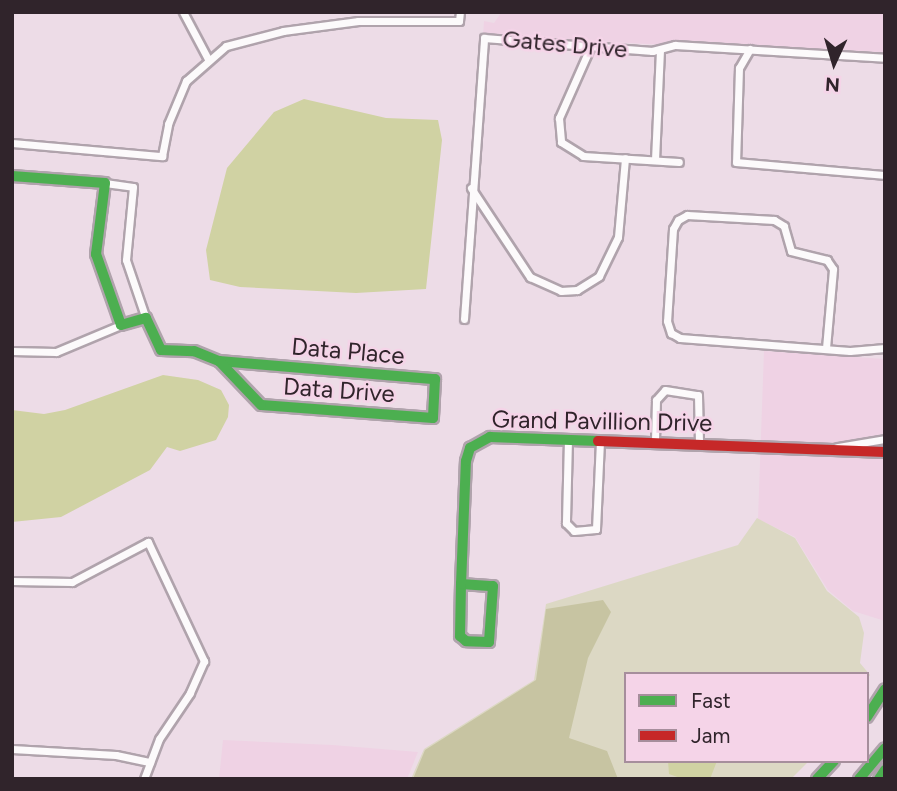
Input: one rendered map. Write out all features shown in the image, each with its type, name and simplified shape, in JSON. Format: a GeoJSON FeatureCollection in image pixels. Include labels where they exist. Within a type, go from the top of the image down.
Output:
{"type":"FeatureCollection","features":[{"type":"Feature","properties":{"kind":"street"},"geometry":{"type":"LineString","coordinates":[[183,12],[208,60]]}},
{"type":"Feature","properties":{"kind":"street"},"geometry":{"type":"LineString","coordinates":[[12,143],[162,156],[168,124],[186,81],[226,46],[283,31],[358,20],[459,21],[460,12]]}},
{"type":"Feature","properties":{"kind":"street","name":"Gates Drive"},"geometry":{"type":"LineString","coordinates":[[464,319],[471,188],[484,38],[590,48],[660,50],[675,45],[885,58]]}},
{"type":"Feature","properties":{"kind":"street"},"geometry":{"type":"LineString","coordinates":[[590,48],[559,118],[558,131],[567,149],[583,156],[679,162]]}},
{"type":"Feature","properties":{"kind":"street"},"geometry":{"type":"LineString","coordinates":[[750,49],[739,68],[736,162],[885,175]]}},
{"type":"Feature","properties":{"kind":"street"},"geometry":{"type":"LineString","coordinates":[[655,160],[660,50]]}},
{"type":"Feature","properties":{"kind":"street"},"geometry":{"type":"LineString","coordinates":[[471,188],[530,277],[552,289],[577,290],[600,276],[618,237],[625,158]]}},
{"type":"Feature","properties":{"kind":"street"},"geometry":{"type":"LineString","coordinates":[[12,176],[133,187],[126,260],[146,319],[161,350],[194,351],[219,361]]}},
{"type":"Feature","properties":{"kind":"street"},"geometry":{"type":"LineString","coordinates":[[105,183],[96,254],[121,325]]}},
{"type":"Feature","properties":{"kind":"street"},"geometry":{"type":"LineString","coordinates":[[826,348],[833,269],[827,260],[791,251],[784,226],[774,220],[687,215],[678,220],[673,229],[668,308],[671,333],[680,338],[826,348],[885,348]]}},
{"type":"Feature","properties":{"kind":"street"},"geometry":{"type":"LineString","coordinates":[[12,351],[56,352],[121,325],[146,319]]}},
{"type":"Feature","properties":{"kind":"street","name":"Data Drive"},"geometry":{"type":"LineString","coordinates":[[219,361],[261,405],[433,418]]}},
{"type":"Feature","properties":{"kind":"street","name":"Data Place"},"geometry":{"type":"LineString","coordinates":[[219,361],[435,379],[433,418]]}},
{"type":"Feature","properties":{"kind":"street"},"geometry":{"type":"LineString","coordinates":[[655,441],[656,400],[665,390],[698,395],[699,443]]}},
{"type":"Feature","properties":{"kind":"street","name":"Grand Pavillion Drive"},"geometry":{"type":"LineString","coordinates":[[461,584],[493,586],[489,642],[466,641],[460,636],[461,584],[466,461],[470,449],[490,437],[655,441],[885,452]]}},
{"type":"Feature","properties":{"kind":"street"},"geometry":{"type":"LineString","coordinates":[[568,439],[566,523],[567,528],[582,531],[596,529],[597,524],[600,440]]}},
{"type":"Feature","properties":{"kind":"street","name":"Grand Pavillion Drive"},"geometry":{"type":"LineString","coordinates":[[830,449],[885,439]]}},
{"type":"Feature","properties":{"kind":"street"},"geometry":{"type":"LineString","coordinates":[[12,581],[72,582],[148,542],[204,661],[150,762],[144,779]]}},
{"type":"Feature","properties":{"kind":"street"},"geometry":{"type":"LineString","coordinates":[[869,714],[885,689]]}},
{"type":"Feature","properties":{"kind":"street"},"geometry":{"type":"LineString","coordinates":[[859,779],[885,748]]}},
{"type":"Feature","properties":{"kind":"street"},"geometry":{"type":"LineString","coordinates":[[12,749],[116,755],[150,762]]}},
{"type":"Feature","properties":{"kind":"street"},"geometry":{"type":"LineString","coordinates":[[817,779],[832,763]]}},
{"type":"Feature","properties":{"kind":"street"},"geometry":{"type":"LineString","coordinates":[[879,779],[885,770]]}},
{"type":"Feature","properties":{"kind":"shaded area"},"geometry":{"type":"Polygon","coordinates":[[[885,12],[885,57],[483,35],[484,21],[494,23],[501,13],[885,12]]]}},
{"type":"Feature","properties":{"kind":"shaded area"},"geometry":{"type":"Polygon","coordinates":[[[304,99],[386,118],[438,120],[442,140],[426,289],[356,293],[240,287],[210,280],[206,250],[227,168],[274,112],[304,99]]]}},
{"type":"Feature","properties":{"kind":"shaded area"},"geometry":{"type":"Polygon","coordinates":[[[764,351],[885,359],[885,621],[853,611],[828,590],[795,537],[758,519],[764,351]]]}},
{"type":"Feature","properties":{"kind":"shaded area"},"geometry":{"type":"Polygon","coordinates":[[[163,375],[198,380],[221,390],[229,405],[228,417],[216,440],[180,451],[167,447],[150,470],[61,517],[12,522],[12,410],[44,414],[65,410],[163,375]]]}},
{"type":"Feature","properties":{"kind":"shaded area"},"geometry":{"type":"Polygon","coordinates":[[[757,518],[795,538],[827,591],[859,617],[864,633],[860,663],[868,672],[624,672],[624,763],[807,763],[791,779],[411,779],[424,749],[534,680],[546,604],[738,545],[757,518]]]}},
{"type":"Feature","properties":{"kind":"shaded area"},"geometry":{"type":"Polygon","coordinates":[[[603,600],[611,612],[588,658],[569,738],[607,751],[618,779],[413,779],[425,750],[536,680],[546,609],[603,600]]]}},
{"type":"Feature","properties":{"kind":"shaded area"},"geometry":{"type":"Polygon","coordinates":[[[223,740],[418,752],[407,779],[219,779],[223,740]]]}},
{"type":"Feature","properties":{"kind":"shaded area"},"geometry":{"type":"Polygon","coordinates":[[[668,763],[716,763],[710,779],[683,779],[669,774],[668,763]]]}},
{"type":"Feature","properties":{"kind":"traffic: fast"},"geometry":{"type":"LineString","coordinates":[[12,176],[105,183],[96,254],[121,325],[146,318],[161,350],[194,351],[219,361],[435,379],[433,418],[261,405],[219,361]]}},
{"type":"Feature","properties":{"kind":"traffic: fast"},"geometry":{"type":"LineString","coordinates":[[461,584],[493,586],[489,642],[466,641],[460,636],[461,584],[466,461],[470,448],[490,437],[598,441]]}},
{"type":"Feature","properties":{"kind":"traffic: fast"},"geometry":{"type":"LineString","coordinates":[[869,714],[885,689]]}},
{"type":"Feature","properties":{"kind":"traffic: fast"},"geometry":{"type":"LineString","coordinates":[[859,779],[885,748]]}},
{"type":"Feature","properties":{"kind":"traffic: fast"},"geometry":{"type":"LineString","coordinates":[[817,779],[832,763]]}},
{"type":"Feature","properties":{"kind":"traffic: fast"},"geometry":{"type":"LineString","coordinates":[[879,779],[885,770]]}},
{"type":"Feature","properties":{"kind":"traffic: jam"},"geometry":{"type":"LineString","coordinates":[[598,441],[885,452]]}}]}
